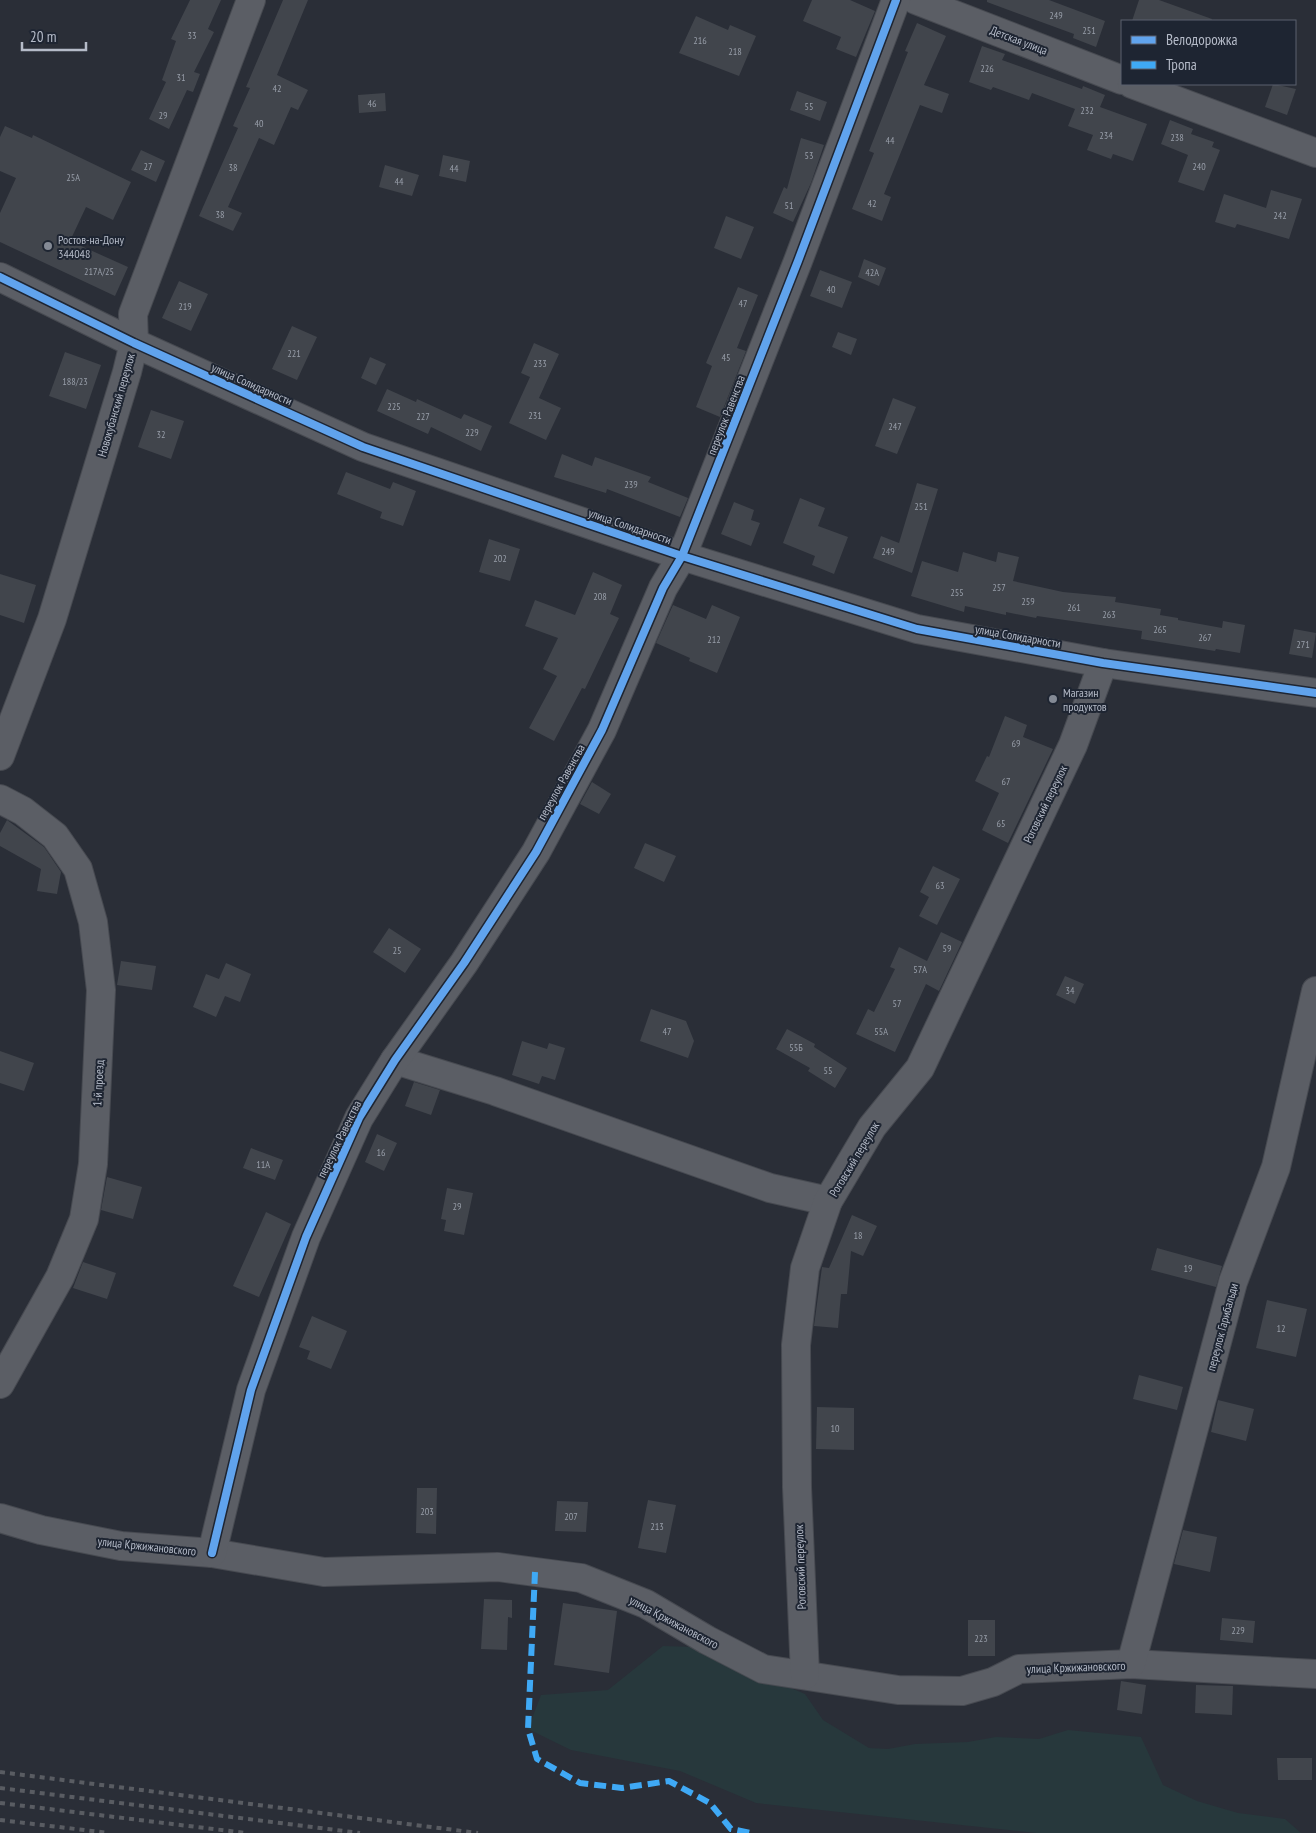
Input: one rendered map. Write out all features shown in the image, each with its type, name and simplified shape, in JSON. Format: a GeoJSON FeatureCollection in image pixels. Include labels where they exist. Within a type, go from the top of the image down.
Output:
{"type":"FeatureCollection","features":[{"type":"Feature","properties":{"kind":"street","name":"Новокубанский переулок"},"geometry":{"type":"LineString","coordinates":[[0,756],[52,619],[134,343],[133,314],[251,0]]}},
{"type":"Feature","properties":{"kind":"street","name":"переулок Равенства"},"geometry":{"type":"LineString","coordinates":[[212,1553],[250,1390],[306,1237],[359,1118],[394,1060],[464,963],[536,852],[602,730],[664,588],[682,556],[798,261],[896,0]]}},
{"type":"Feature","properties":{"kind":"street","name":"Детская улица"},"geometry":{"type":"LineString","coordinates":[[916,0],[1121,80]]}},
{"type":"Feature","properties":{"kind":"street"},"geometry":{"type":"LineString","coordinates":[[1135,85],[1316,152]]}},
{"type":"Feature","properties":{"kind":"street","name":"улица Солидарности"},"geometry":{"type":"LineString","coordinates":[[0,277],[134,343],[363,447],[682,556],[917,629],[1103,663],[1316,693]]}},
{"type":"Feature","properties":{"kind":"street","name":"Роговский переулок"},"geometry":{"type":"LineString","coordinates":[[804,1675],[797,1487],[796,1345],[805,1268],[828,1201],[872,1127],[920,1068],[1073,745],[1103,663]]}},
{"type":"Feature","properties":{"kind":"street","name":"1-й проезд"},"geometry":{"type":"LineString","coordinates":[[0,799],[23,811],[55,836],[78,870],[93,922],[101,990],[93,1164],[84,1219],[60,1277],[0,1384]]}},
{"type":"Feature","properties":{"kind":"street","name":"переулок Гарибальди"},"geometry":{"type":"LineString","coordinates":[[1131,1664],[1234,1282],[1276,1167],[1316,991]]}},
{"type":"Feature","properties":{"kind":"street"},"geometry":{"type":"LineString","coordinates":[[394,1060],[495,1091],[770,1188],[828,1201]]}},
{"type":"Feature","properties":{"kind":"street","name":"улица Кржижановского"},"geometry":{"type":"LineString","coordinates":[[0,1518],[41,1530],[121,1546],[212,1553],[324,1572],[498,1567],[581,1578],[646,1604],[707,1640],[764,1669],[898,1690],[962,1690],[993,1682],[1020,1669],[1131,1664],[1316,1674]]}},
{"type":"Feature","properties":{"kind":"shaded area"},"geometry":{"type":"Polygon","coordinates":[[[663,1646],[695,1647],[805,1694],[823,1720],[869,1748],[888,1749],[915,1744],[968,1742],[996,1737],[1039,1739],[1068,1730],[1141,1737],[1163,1785],[1197,1801],[1238,1813],[1285,1819],[1301,1833],[1036,1833],[756,1803],[680,1771],[571,1750],[528,1729],[541,1695],[608,1690],[663,1646]]]}},
{"type":"Feature","properties":{"kind":"building"},"geometry":{"type":"Polygon","coordinates":[[[190,0],[221,0],[208,29],[214,32],[194,72],[200,74],[193,92],[187,90],[169,129],[149,119],[166,82],[162,80],[176,41],[171,39],[190,0]]]}},
{"type":"Feature","properties":{"kind":"building"},"geometry":{"type":"Polygon","coordinates":[[[283,0],[308,0],[277,75],[308,90],[298,110],[291,107],[274,145],[259,138],[228,207],[242,213],[233,231],[199,216],[238,128],[233,126],[250,88],[246,87],[283,0]]]}},
{"type":"Feature","properties":{"kind":"building"},"geometry":{"type":"Polygon","coordinates":[[[812,0],[850,0],[875,11],[856,57],[836,49],[841,37],[803,21],[812,0]]]}},
{"type":"Feature","properties":{"kind":"building"},"geometry":{"type":"Polygon","coordinates":[[[987,0],[1049,0],[1105,21],[1096,47],[1073,38],[1074,34],[987,2],[987,0]]]}},
{"type":"Feature","properties":{"kind":"building"},"geometry":{"type":"Polygon","coordinates":[[[1139,0],[1159,0],[1212,19],[1212,20],[1132,20],[1139,0]]]}},
{"type":"Feature","properties":{"kind":"building"},"geometry":{"type":"Polygon","coordinates":[[[696,16],[728,30],[730,25],[756,36],[739,76],[679,53],[696,16]]]}},
{"type":"Feature","properties":{"kind":"building"},"geometry":{"type":"Polygon","coordinates":[[[917,23],[946,36],[924,85],[949,94],[942,113],[920,105],[884,194],[891,197],[882,221],[852,209],[874,153],[869,151],[908,52],[905,51],[917,23]]]}},
{"type":"Feature","properties":{"kind":"building"},"geometry":{"type":"Polygon","coordinates":[[[982,46],[1005,54],[1002,60],[1082,89],[1083,86],[1105,95],[1100,107],[1147,124],[1133,161],[1113,154],[1111,159],[1087,150],[1093,135],[1068,126],[1075,109],[1032,93],[1029,100],[993,87],[991,90],[969,82],[982,46]]]}},
{"type":"Feature","properties":{"kind":"building"},"geometry":{"type":"Polygon","coordinates":[[[1273,85],[1296,89],[1287,115],[1265,107],[1273,85]]]}},
{"type":"Feature","properties":{"kind":"building"},"geometry":{"type":"Polygon","coordinates":[[[797,91],[827,102],[820,121],[790,110],[797,91]]]}},
{"type":"Feature","properties":{"kind":"building"},"geometry":{"type":"Polygon","coordinates":[[[385,93],[386,111],[359,113],[358,95],[385,93]]]}},
{"type":"Feature","properties":{"kind":"building"},"geometry":{"type":"Polygon","coordinates":[[[1170,120],[1193,129],[1191,134],[1214,142],[1212,147],[1220,150],[1204,191],[1178,182],[1188,155],[1161,144],[1170,120]]]}},
{"type":"Feature","properties":{"kind":"building"},"geometry":{"type":"Polygon","coordinates":[[[5,126],[32,138],[33,135],[131,182],[113,220],[86,207],[70,241],[128,267],[115,296],[0,242],[0,213],[16,178],[0,171],[0,137],[5,126]]]}},
{"type":"Feature","properties":{"kind":"building"},"geometry":{"type":"Polygon","coordinates":[[[801,138],[824,145],[811,183],[793,222],[773,213],[784,187],[787,189],[801,138]]]}},
{"type":"Feature","properties":{"kind":"building"},"geometry":{"type":"Polygon","coordinates":[[[141,150],[165,161],[156,182],[131,170],[141,150]]]}},
{"type":"Feature","properties":{"kind":"building"},"geometry":{"type":"Polygon","coordinates":[[[443,155],[470,161],[466,182],[439,176],[443,155]]]}},
{"type":"Feature","properties":{"kind":"building"},"geometry":{"type":"Polygon","coordinates":[[[385,165],[419,175],[412,196],[379,187],[385,165]]]}},
{"type":"Feature","properties":{"kind":"building"},"geometry":{"type":"Polygon","coordinates":[[[1271,190],[1302,199],[1289,239],[1237,224],[1235,228],[1215,222],[1224,194],[1266,208],[1271,190]]]}},
{"type":"Feature","properties":{"kind":"building"},"geometry":{"type":"Polygon","coordinates":[[[726,216],[754,227],[741,259],[714,248],[726,216]]]}},
{"type":"Feature","properties":{"kind":"building"},"geometry":{"type":"Polygon","coordinates":[[[864,259],[886,268],[879,286],[858,277],[864,259]]]}},
{"type":"Feature","properties":{"kind":"building"},"geometry":{"type":"Polygon","coordinates":[[[820,270],[852,282],[842,308],[810,296],[820,270]]]}},
{"type":"Feature","properties":{"kind":"building"},"geometry":{"type":"Polygon","coordinates":[[[179,281],[208,294],[191,331],[162,318],[179,281]]]}},
{"type":"Feature","properties":{"kind":"building"},"geometry":{"type":"Polygon","coordinates":[[[738,287],[758,295],[737,348],[746,351],[720,417],[696,407],[712,366],[706,363],[738,287]]]}},
{"type":"Feature","properties":{"kind":"building"},"geometry":{"type":"Polygon","coordinates":[[[292,326],[317,337],[297,380],[272,369],[292,326]]]}},
{"type":"Feature","properties":{"kind":"building"},"geometry":{"type":"Polygon","coordinates":[[[838,332],[857,339],[851,355],[832,347],[838,332]]]}},
{"type":"Feature","properties":{"kind":"building"},"geometry":{"type":"Polygon","coordinates":[[[534,343],[559,354],[539,398],[561,408],[546,440],[509,423],[530,377],[521,373],[534,343]]]}},
{"type":"Feature","properties":{"kind":"building"},"geometry":{"type":"Polygon","coordinates":[[[65,352],[101,365],[86,409],[49,396],[65,352]]]}},
{"type":"Feature","properties":{"kind":"building"},"geometry":{"type":"Polygon","coordinates":[[[370,357],[386,364],[376,385],[361,378],[370,357]]]}},
{"type":"Feature","properties":{"kind":"building"},"geometry":{"type":"Polygon","coordinates":[[[387,389],[416,402],[417,399],[461,419],[464,414],[492,426],[481,451],[431,427],[428,434],[377,411],[387,389]]]}},
{"type":"Feature","properties":{"kind":"building"},"geometry":{"type":"Polygon","coordinates":[[[893,398],[916,407],[897,454],[875,446],[893,398]]]}},
{"type":"Feature","properties":{"kind":"building"},"geometry":{"type":"Polygon","coordinates":[[[151,410],[184,421],[171,459],[138,447],[151,410]]]}},
{"type":"Feature","properties":{"kind":"building"},"geometry":{"type":"Polygon","coordinates":[[[562,454],[592,466],[595,457],[651,477],[648,482],[688,498],[680,517],[607,489],[606,493],[554,477],[562,454]]]}},
{"type":"Feature","properties":{"kind":"building"},"geometry":{"type":"Polygon","coordinates":[[[346,472],[390,489],[393,482],[416,491],[403,526],[380,518],[382,512],[337,494],[346,472]]]}},
{"type":"Feature","properties":{"kind":"building"},"geometry":{"type":"Polygon","coordinates":[[[917,483],[938,489],[912,573],[873,558],[881,536],[899,543],[917,483]]]}},
{"type":"Feature","properties":{"kind":"building"},"geometry":{"type":"Polygon","coordinates":[[[800,498],[825,508],[818,526],[848,537],[834,574],[812,565],[815,556],[783,543],[800,498]]]}},
{"type":"Feature","properties":{"kind":"building"},"geometry":{"type":"Polygon","coordinates":[[[734,502],[754,510],[751,520],[760,523],[751,546],[721,534],[734,502]]]}},
{"type":"Feature","properties":{"kind":"building"},"geometry":{"type":"Polygon","coordinates":[[[489,539],[520,549],[510,581],[479,572],[489,539]]]}},
{"type":"Feature","properties":{"kind":"building"},"geometry":{"type":"Polygon","coordinates":[[[963,552],[996,562],[998,552],[1019,557],[1013,581],[1063,592],[1116,597],[1115,602],[1161,609],[1160,615],[1178,618],[1178,620],[1222,628],[1223,621],[1245,625],[1240,653],[1216,649],[1215,651],[1141,639],[1142,631],[1037,616],[1036,618],[1006,612],[1006,615],[965,606],[964,612],[911,596],[922,561],[958,572],[963,552]]]}},
{"type":"Feature","properties":{"kind":"building"},"geometry":{"type":"Polygon","coordinates":[[[593,572],[622,585],[610,614],[619,618],[585,689],[582,688],[554,741],[529,728],[557,676],[543,669],[558,638],[525,626],[535,600],[575,615],[593,572]]]}},
{"type":"Feature","properties":{"kind":"building"},"geometry":{"type":"Polygon","coordinates":[[[0,574],[36,585],[24,623],[0,615],[0,574]]]}},
{"type":"Feature","properties":{"kind":"building"},"geometry":{"type":"Polygon","coordinates":[[[673,605],[706,619],[712,605],[740,617],[717,673],[689,661],[690,658],[656,643],[673,605]]]}},
{"type":"Feature","properties":{"kind":"building"},"geometry":{"type":"Polygon","coordinates":[[[1294,629],[1316,633],[1312,658],[1289,654],[1294,629]]]}},
{"type":"Feature","properties":{"kind":"building"},"geometry":{"type":"Polygon","coordinates":[[[1005,716],[1027,725],[1023,737],[1053,749],[1008,843],[982,830],[999,793],[975,781],[987,756],[989,757],[1005,716]]]}},
{"type":"Feature","properties":{"kind":"building"},"geometry":{"type":"Polygon","coordinates":[[[592,782],[611,794],[599,814],[580,804],[592,782]]]}},
{"type":"Feature","properties":{"kind":"building"},"geometry":{"type":"Polygon","coordinates":[[[7,820],[44,847],[61,872],[57,894],[37,891],[41,869],[0,846],[0,833],[7,820]]]}},
{"type":"Feature","properties":{"kind":"building"},"geometry":{"type":"Polygon","coordinates":[[[645,843],[676,856],[664,882],[634,868],[645,843]]]}},
{"type":"Feature","properties":{"kind":"building"},"geometry":{"type":"Polygon","coordinates":[[[933,866],[960,879],[937,925],[919,916],[929,897],[920,892],[933,866]]]}},
{"type":"Feature","properties":{"kind":"building"},"geometry":{"type":"Polygon","coordinates":[[[389,928],[421,949],[405,973],[373,952],[389,928]]]}},
{"type":"Feature","properties":{"kind":"building"},"geometry":{"type":"Polygon","coordinates":[[[941,932],[962,942],[939,991],[926,984],[895,1052],[856,1034],[868,1009],[874,1012],[895,969],[890,967],[899,947],[927,961],[941,932]]]}},
{"type":"Feature","properties":{"kind":"building"},"geometry":{"type":"Polygon","coordinates":[[[121,961],[156,966],[152,990],[117,985],[121,961]]]}},
{"type":"Feature","properties":{"kind":"building"},"geometry":{"type":"Polygon","coordinates":[[[226,963],[251,974],[240,1002],[225,996],[216,1017],[193,1007],[206,974],[219,979],[226,963]]]}},
{"type":"Feature","properties":{"kind":"building"},"geometry":{"type":"Polygon","coordinates":[[[1065,976],[1084,984],[1075,1004],[1056,995],[1065,976]]]}},
{"type":"Feature","properties":{"kind":"building"},"geometry":{"type":"Polygon","coordinates":[[[651,1009],[686,1021],[694,1041],[688,1058],[640,1041],[651,1009]]]}},
{"type":"Feature","properties":{"kind":"building"},"geometry":{"type":"Polygon","coordinates":[[[787,1029],[815,1044],[814,1047],[847,1068],[835,1088],[808,1071],[810,1068],[776,1049],[787,1029]]]}},
{"type":"Feature","properties":{"kind":"building"},"geometry":{"type":"Polygon","coordinates":[[[522,1041],[547,1049],[549,1043],[565,1048],[555,1080],[542,1076],[539,1084],[512,1075],[522,1041]]]}},
{"type":"Feature","properties":{"kind":"building"},"geometry":{"type":"Polygon","coordinates":[[[0,1051],[34,1063],[24,1091],[0,1083],[0,1051]]]}},
{"type":"Feature","properties":{"kind":"building"},"geometry":{"type":"Polygon","coordinates":[[[414,1082],[440,1090],[431,1115],[405,1106],[414,1082]]]}},
{"type":"Feature","properties":{"kind":"building"},"geometry":{"type":"Polygon","coordinates":[[[377,1134],[397,1143],[384,1171],[365,1162],[377,1134]]]}},
{"type":"Feature","properties":{"kind":"building"},"geometry":{"type":"Polygon","coordinates":[[[251,1148],[283,1160],[275,1180],[243,1168],[251,1148]]]}},
{"type":"Feature","properties":{"kind":"building"},"geometry":{"type":"Polygon","coordinates":[[[107,1177],[142,1187],[133,1219],[101,1210],[107,1177]]]}},
{"type":"Feature","properties":{"kind":"building"},"geometry":{"type":"Polygon","coordinates":[[[447,1188],[473,1193],[464,1235],[444,1231],[446,1220],[441,1219],[447,1188]]]}},
{"type":"Feature","properties":{"kind":"building"},"geometry":{"type":"Polygon","coordinates":[[[266,1212],[291,1224],[259,1297],[233,1286],[266,1212]]]}},
{"type":"Feature","properties":{"kind":"building"},"geometry":{"type":"Polygon","coordinates":[[[852,1215],[877,1226],[863,1256],[851,1251],[847,1294],[841,1294],[838,1328],[814,1326],[822,1267],[829,1268],[852,1215]]]}},
{"type":"Feature","properties":{"kind":"building"},"geometry":{"type":"Polygon","coordinates":[[[1157,1248],[1222,1266],[1216,1287],[1151,1270],[1157,1248]]]}},
{"type":"Feature","properties":{"kind":"building"},"geometry":{"type":"Polygon","coordinates":[[[83,1262],[116,1273],[107,1299],[73,1288],[83,1262]]]}},
{"type":"Feature","properties":{"kind":"building"},"geometry":{"type":"Polygon","coordinates":[[[1267,1300],[1307,1309],[1296,1357],[1256,1348],[1267,1300]]]}},
{"type":"Feature","properties":{"kind":"building"},"geometry":{"type":"Polygon","coordinates":[[[312,1316],[347,1331],[331,1369],[307,1359],[310,1351],[299,1347],[312,1316]]]}},
{"type":"Feature","properties":{"kind":"building"},"geometry":{"type":"Polygon","coordinates":[[[1139,1375],[1183,1387],[1177,1410],[1133,1399],[1139,1375]]]}},
{"type":"Feature","properties":{"kind":"building"},"geometry":{"type":"Polygon","coordinates":[[[1218,1400],[1254,1409],[1246,1441],[1211,1432],[1218,1400]]]}},
{"type":"Feature","properties":{"kind":"building"},"geometry":{"type":"Polygon","coordinates":[[[817,1407],[854,1408],[854,1450],[816,1449],[817,1407]]]}},
{"type":"Feature","properties":{"kind":"building"},"geometry":{"type":"Polygon","coordinates":[[[417,1488],[437,1488],[436,1534],[416,1533],[417,1488]]]}},
{"type":"Feature","properties":{"kind":"building"},"geometry":{"type":"Polygon","coordinates":[[[648,1500],[676,1505],[666,1553],[638,1548],[648,1500]]]}},
{"type":"Feature","properties":{"kind":"building"},"geometry":{"type":"Polygon","coordinates":[[[557,1501],[588,1502],[586,1532],[555,1531],[557,1501]]]}},
{"type":"Feature","properties":{"kind":"building"},"geometry":{"type":"Polygon","coordinates":[[[1183,1530],[1217,1537],[1210,1572],[1174,1564],[1183,1530]]]}},
{"type":"Feature","properties":{"kind":"building"},"geometry":{"type":"Polygon","coordinates":[[[484,1599],[512,1600],[512,1618],[508,1617],[507,1650],[481,1649],[484,1599]]]}},
{"type":"Feature","properties":{"kind":"building"},"geometry":{"type":"Polygon","coordinates":[[[563,1603],[617,1611],[609,1673],[554,1665],[563,1603]]]}},
{"type":"Feature","properties":{"kind":"building"},"geometry":{"type":"Polygon","coordinates":[[[1222,1618],[1255,1621],[1253,1643],[1220,1640],[1222,1618]]]}},
{"type":"Feature","properties":{"kind":"building"},"geometry":{"type":"Polygon","coordinates":[[[968,1620],[995,1620],[995,1656],[968,1656],[968,1620]]]}},
{"type":"Feature","properties":{"kind":"building"},"geometry":{"type":"Polygon","coordinates":[[[1121,1681],[1146,1685],[1142,1714],[1117,1710],[1121,1681]]]}},
{"type":"Feature","properties":{"kind":"building"},"geometry":{"type":"Polygon","coordinates":[[[1196,1685],[1233,1686],[1232,1715],[1195,1713],[1196,1685]]]}},
{"type":"Feature","properties":{"kind":"building"},"geometry":{"type":"Polygon","coordinates":[[[1277,1758],[1312,1758],[1312,1780],[1278,1780],[1277,1758]]]}},
{"type":"Feature","properties":{"kind":"railway"},"geometry":{"type":"LineString","coordinates":[[0,1772],[478,1833]]}},
{"type":"Feature","properties":{"kind":"railway"},"geometry":{"type":"LineString","coordinates":[[0,1788],[360,1833]]}},
{"type":"Feature","properties":{"kind":"railway"},"geometry":{"type":"LineString","coordinates":[[0,1803],[246,1833]]}},
{"type":"Feature","properties":{"kind":"railway"},"geometry":{"type":"LineString","coordinates":[[0,1820],[109,1833]]}},
{"type":"Feature","properties":{"kind":"marked path"},"geometry":{"type":"LineString","coordinates":[[535,1572],[528,1729],[537,1759],[580,1783],[622,1788],[669,1781],[710,1803],[731,1829],[751,1833]]}},
{"type":"Feature","properties":{"kind":"cycle path"},"geometry":{"type":"LineString","coordinates":[[212,1553],[251,1390],[306,1237],[359,1118],[395,1060],[464,963],[536,852],[602,730],[663,588],[682,556],[798,261],[896,0]]}},
{"type":"Feature","properties":{"kind":"cycle path"},"geometry":{"type":"LineString","coordinates":[[0,277],[134,343],[363,447],[682,556],[917,629],[1103,663],[1316,693]]}},
{"type":"Feature","properties":{"kind":"place","name":"Ростов-на-Дону 344048"},"geometry":{"type":"Point","coordinates":[48,246]}},
{"type":"Feature","properties":{"kind":"place","name":"Магазин продуктов"},"geometry":{"type":"Point","coordinates":[1053,699]}}]}
